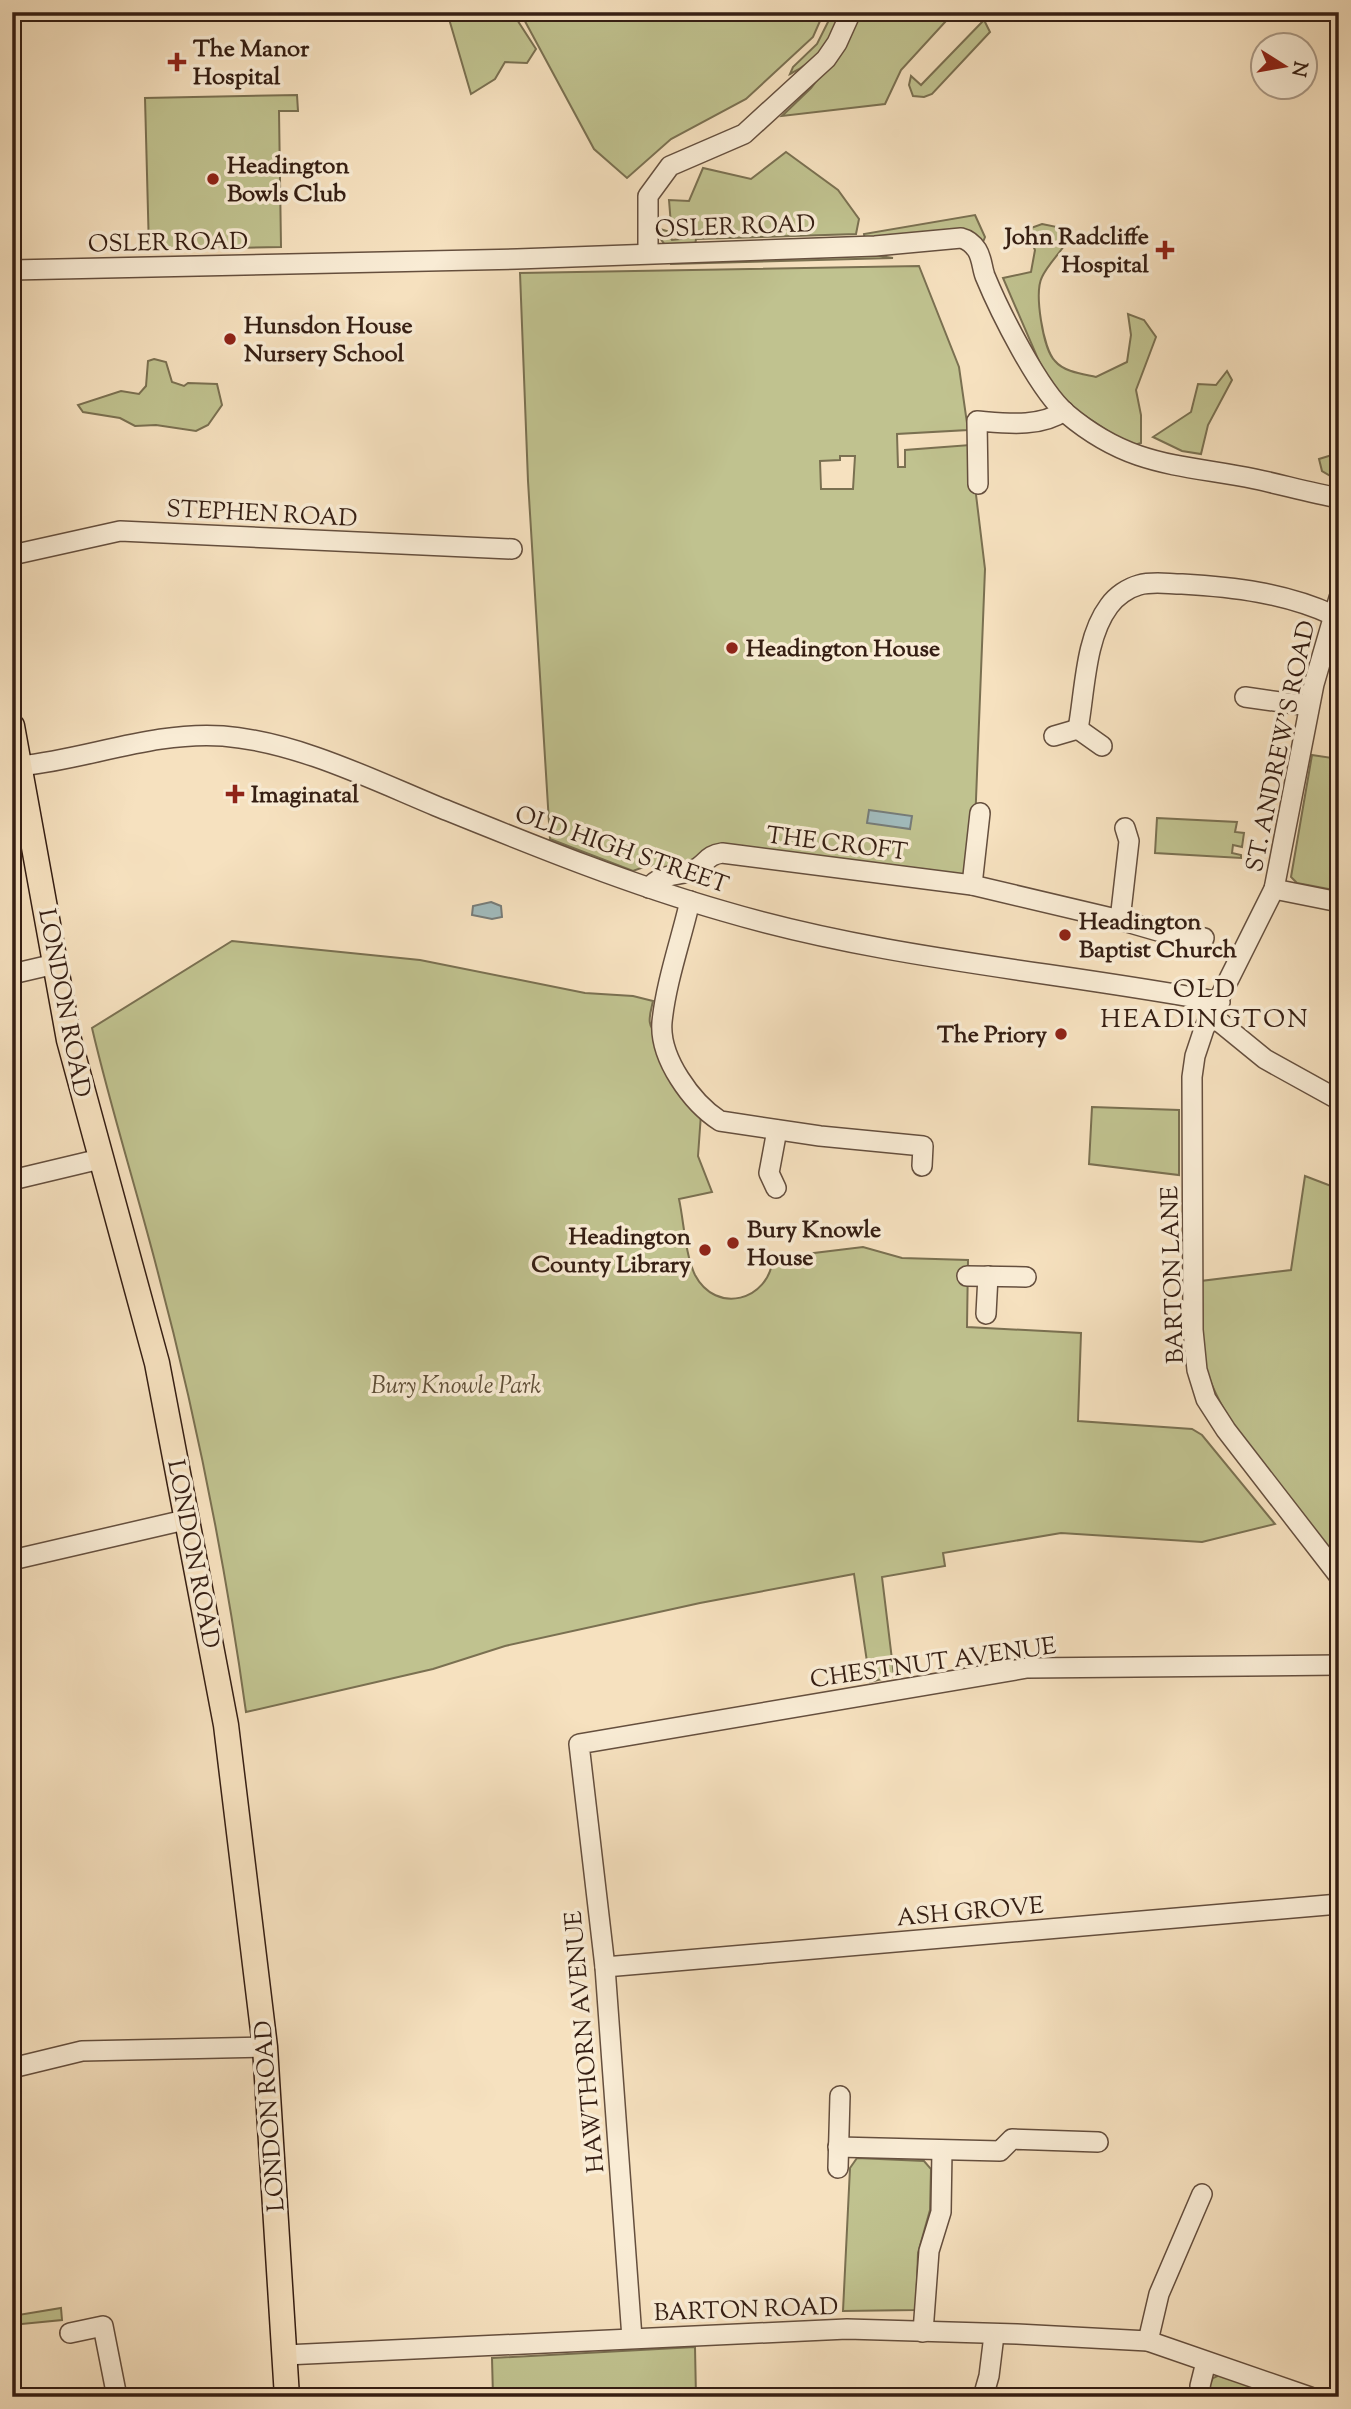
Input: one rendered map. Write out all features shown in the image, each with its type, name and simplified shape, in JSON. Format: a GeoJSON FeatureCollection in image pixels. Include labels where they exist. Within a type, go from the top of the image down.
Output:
{"type":"FeatureCollection","features":[{"type":"Feature","properties":{"kind":"main road","name":"LONDON ROAD"},"geometry":{"type":"LineString","coordinates":[[12,726],[16,767],[69,1040],[155,1354],[226,1725],[265,2047],[287,2397]]}},
{"type":"Feature","properties":{"kind":"street"},"geometry":{"type":"LineString","coordinates":[[648,253],[648,196],[670,166],[744,134],[826,59],[837,43],[851,12]]}},
{"type":"Feature","properties":{"kind":"street","name":"OSLER ROAD"},"geometry":{"type":"LineString","coordinates":[[12,270],[875,246],[967,240],[977,250],[985,275],[1019,342],[1064,411],[1093,434],[1129,454],[1339,498]]}},
{"type":"Feature","properties":{"kind":"street"},"geometry":{"type":"LineString","coordinates":[[978,484],[977,421],[1017,424],[1054,418],[1064,411]]}},
{"type":"Feature","properties":{"kind":"street","name":"STEPHEN ROAD"},"geometry":{"type":"LineString","coordinates":[[12,555],[120,531],[512,549]]}},
{"type":"Feature","properties":{"kind":"street"},"geometry":{"type":"LineString","coordinates":[[1078,729],[1095,637],[1101,619],[1118,596],[1132,588],[1157,583],[1237,589],[1336,607]]}},
{"type":"Feature","properties":{"kind":"street","name":"ST. ANDREW'S ROAD"},"geometry":{"type":"LineString","coordinates":[[1215,1009],[1274,889],[1309,706],[1336,607]]}},
{"type":"Feature","properties":{"kind":"street"},"geometry":{"type":"LineString","coordinates":[[1245,697],[1309,706]]}},
{"type":"Feature","properties":{"kind":"street"},"geometry":{"type":"LineString","coordinates":[[1054,736],[1078,729]]}},
{"type":"Feature","properties":{"kind":"street"},"geometry":{"type":"LineString","coordinates":[[1078,729],[1102,746]]}},
{"type":"Feature","properties":{"kind":"street","name":"OLD HIGH STREET"},"geometry":{"type":"LineString","coordinates":[[16,767],[56,762],[179,736],[243,739],[351,771],[548,852],[693,902],[844,942],[1215,1009]]}},
{"type":"Feature","properties":{"kind":"street"},"geometry":{"type":"LineString","coordinates":[[972,885],[980,813]]}},
{"type":"Feature","properties":{"kind":"street"},"geometry":{"type":"LineString","coordinates":[[1120,919],[1129,841],[1125,828]]}},
{"type":"Feature","properties":{"kind":"street","name":"THE CROFT"},"geometry":{"type":"LineString","coordinates":[[649,888],[660,877],[700,866],[711,855],[722,853],[972,885],[1120,919],[1165,933],[1204,938]]}},
{"type":"Feature","properties":{"kind":"street"},"geometry":{"type":"LineString","coordinates":[[700,866],[662,1025],[666,1048],[686,1087],[710,1115],[720,1121],[926,1153]]}},
{"type":"Feature","properties":{"kind":"street"},"geometry":{"type":"LineString","coordinates":[[1274,889],[1339,902]]}},
{"type":"Feature","properties":{"kind":"street"},"geometry":{"type":"LineString","coordinates":[[12,974],[55,964]]}},
{"type":"Feature","properties":{"kind":"street"},"geometry":{"type":"LineString","coordinates":[[1215,1009],[1265,1059],[1339,1100]]}},
{"type":"Feature","properties":{"kind":"street","name":"BARTON LANE"},"geometry":{"type":"LineString","coordinates":[[1215,1009],[1195,1056],[1192,1077],[1192,1330],[1197,1370],[1206,1399],[1226,1430],[1339,1576]]}},
{"type":"Feature","properties":{"kind":"street"},"geometry":{"type":"LineString","coordinates":[[776,1188],[769,1173],[777,1129]]}},
{"type":"Feature","properties":{"kind":"street"},"geometry":{"type":"LineString","coordinates":[[12,1180],[100,1159]]}},
{"type":"Feature","properties":{"kind":"street"},"geometry":{"type":"LineString","coordinates":[[967,1276],[1026,1277]]}},
{"type":"Feature","properties":{"kind":"street"},"geometry":{"type":"LineString","coordinates":[[986,1314],[988,1276]]}},
{"type":"Feature","properties":{"kind":"street"},"geometry":{"type":"LineString","coordinates":[[12,1560],[188,1519]]}},
{"type":"Feature","properties":{"kind":"street","name":"CHESTNUT AVENUE"},"geometry":{"type":"LineString","coordinates":[[579,1744],[1043,1667],[1339,1665]]}},
{"type":"Feature","properties":{"kind":"street","name":"HAWTHORN AVENUE"},"geometry":{"type":"LineString","coordinates":[[579,1744],[605,1967],[632,2338]]}},
{"type":"Feature","properties":{"kind":"street","name":"ASH GROVE"},"geometry":{"type":"LineString","coordinates":[[605,1967],[1339,1904]]}},
{"type":"Feature","properties":{"kind":"street"},"geometry":{"type":"LineString","coordinates":[[12,2068],[82,2051],[265,2047]]}},
{"type":"Feature","properties":{"kind":"street"},"geometry":{"type":"LineString","coordinates":[[838,2168],[840,2096]]}},
{"type":"Feature","properties":{"kind":"street"},"geometry":{"type":"LineString","coordinates":[[838,2147],[1000,2151],[1012,2139],[1098,2141]]}},
{"type":"Feature","properties":{"kind":"street"},"geometry":{"type":"LineString","coordinates":[[923,2332],[929,2251],[941,2212],[942,2150]]}},
{"type":"Feature","properties":{"kind":"street"},"geometry":{"type":"LineString","coordinates":[[1148,2342],[1159,2294],[1202,2194]]}},
{"type":"Feature","properties":{"kind":"street"},"geometry":{"type":"LineString","coordinates":[[70,2333],[103,2326],[117,2397]]}},
{"type":"Feature","properties":{"kind":"street","name":"BARTON ROAD"},"geometry":{"type":"LineString","coordinates":[[285,2355],[847,2329],[923,2332],[1148,2342],[1310,2397]]}},
{"type":"Feature","properties":{"kind":"street"},"geometry":{"type":"LineString","coordinates":[[983,2397],[989,2376],[994,2335]]}},
{"type":"Feature","properties":{"kind":"street"},"geometry":{"type":"LineString","coordinates":[[1202,2397],[1200,2386],[1206,2362]]}},
{"type":"Feature","properties":{"kind":"green space"},"geometry":{"type":"Polygon","coordinates":[[[447,12],[512,12],[536,49],[527,63],[505,62],[495,79],[471,94],[447,12]]]}},
{"type":"Feature","properties":{"kind":"green space"},"geometry":{"type":"Polygon","coordinates":[[[520,12],[824,12],[813,37],[746,99],[671,139],[627,178],[594,149],[520,12]]]}},
{"type":"Feature","properties":{"kind":"green space"},"geometry":{"type":"Polygon","coordinates":[[[833,12],[845,12],[830,41],[817,56],[790,74],[793,67],[817,44],[833,12]]]}},
{"type":"Feature","properties":{"kind":"green space"},"geometry":{"type":"Polygon","coordinates":[[[857,12],[948,12],[946,21],[901,70],[885,104],[782,116],[811,88],[836,55],[857,12]]]}},
{"type":"Feature","properties":{"kind":"green space"},"geometry":{"type":"Polygon","coordinates":[[[984,20],[990,32],[932,94],[924,97],[913,96],[909,85],[911,76],[921,85],[984,20]]]}},
{"type":"Feature","properties":{"kind":"green space","name":"Headington Bowls Club"},"geometry":{"type":"Polygon","coordinates":[[[297,95],[298,111],[279,111],[281,247],[149,250],[145,98],[297,95]]]}},
{"type":"Feature","properties":{"kind":"green space"},"geometry":{"type":"Polygon","coordinates":[[[786,152],[838,190],[859,219],[856,234],[696,239],[695,246],[665,245],[657,228],[667,231],[672,240],[681,239],[671,225],[669,200],[689,201],[703,168],[751,179],[786,152]]]}},
{"type":"Feature","properties":{"kind":"green space"},"geometry":{"type":"Polygon","coordinates":[[[975,215],[985,237],[983,242],[968,230],[865,241],[864,234],[975,215]]]}},
{"type":"Feature","properties":{"kind":"green space"},"geometry":{"type":"Polygon","coordinates":[[[1042,224],[1057,227],[1064,246],[1042,277],[1039,295],[1047,345],[1059,365],[1096,377],[1127,362],[1131,335],[1128,314],[1144,320],[1156,337],[1136,390],[1141,415],[1141,443],[1131,446],[1076,410],[1048,382],[1003,278],[1031,272],[1035,250],[1029,236],[1031,228],[1042,224]]]}},
{"type":"Feature","properties":{"kind":"green space"},"geometry":{"type":"Polygon","coordinates":[[[873,255],[893,258],[671,264],[671,261],[873,255]]]}},
{"type":"Feature","properties":{"kind":"green space"},"geometry":{"type":"Polygon","coordinates":[[[919,266],[959,367],[968,430],[897,434],[898,467],[905,467],[905,450],[970,445],[985,569],[975,825],[965,877],[731,848],[672,870],[649,865],[633,871],[550,839],[528,481],[520,273],[919,266]],[[840,456],[840,460],[820,461],[821,489],[853,489],[855,456],[840,456]]]}},
{"type":"Feature","properties":{"kind":"green space"},"geometry":{"type":"Polygon","coordinates":[[[154,359],[166,362],[172,382],[184,386],[188,383],[217,384],[222,405],[208,425],[196,431],[156,425],[135,426],[120,418],[83,412],[78,405],[121,391],[139,394],[146,386],[148,361],[154,359]]]}},
{"type":"Feature","properties":{"kind":"green space"},"geometry":{"type":"Polygon","coordinates":[[[1227,371],[1232,380],[1208,425],[1201,454],[1182,451],[1153,437],[1191,412],[1198,384],[1216,385],[1227,371]]]}},
{"type":"Feature","properties":{"kind":"green space"},"geometry":{"type":"Polygon","coordinates":[[[1335,454],[1339,456],[1339,481],[1322,471],[1319,459],[1335,454]]]}},
{"type":"Feature","properties":{"kind":"green space"},"geometry":{"type":"Polygon","coordinates":[[[1312,755],[1339,759],[1339,891],[1297,883],[1291,877],[1312,755]]]}},
{"type":"Feature","properties":{"kind":"green space"},"geometry":{"type":"Polygon","coordinates":[[[1157,818],[1237,822],[1235,832],[1244,833],[1242,847],[1233,845],[1232,853],[1241,855],[1241,858],[1155,853],[1157,818]]]}},
{"type":"Feature","properties":{"kind":"green space","name":"Bury Knowle Park"},"geometry":{"type":"Polygon","coordinates":[[[232,941],[420,960],[585,993],[633,996],[653,1001],[650,1024],[659,1035],[701,1114],[698,1156],[712,1192],[679,1199],[689,1258],[695,1275],[704,1288],[728,1299],[740,1298],[752,1293],[762,1284],[769,1273],[773,1258],[863,1247],[902,1258],[968,1260],[967,1327],[1081,1333],[1078,1421],[1192,1429],[1202,1435],[1275,1524],[1202,1542],[1061,1533],[943,1553],[945,1566],[882,1577],[894,1676],[870,1682],[854,1574],[700,1603],[505,1646],[433,1669],[246,1712],[229,1600],[197,1434],[157,1269],[92,1028],[232,941]]]}},
{"type":"Feature","properties":{"kind":"green space"},"geometry":{"type":"Polygon","coordinates":[[[1092,1107],[1179,1110],[1179,1175],[1089,1164],[1092,1107]]]}},
{"type":"Feature","properties":{"kind":"green space"},"geometry":{"type":"Polygon","coordinates":[[[1305,1176],[1339,1189],[1339,1565],[1263,1469],[1228,1417],[1205,1366],[1201,1345],[1201,1281],[1291,1270],[1305,1176]]]}},
{"type":"Feature","properties":{"kind":"green space"},"geometry":{"type":"Polygon","coordinates":[[[857,2158],[924,2161],[931,2169],[930,2210],[918,2253],[916,2310],[843,2311],[850,2168],[857,2158]]]}},
{"type":"Feature","properties":{"kind":"green space"},"geometry":{"type":"Polygon","coordinates":[[[61,2308],[62,2320],[12,2325],[12,2316],[61,2308]]]}},
{"type":"Feature","properties":{"kind":"green space"},"geometry":{"type":"Polygon","coordinates":[[[695,2347],[696,2397],[493,2397],[492,2358],[695,2347]]]}},
{"type":"Feature","properties":{"kind":"green space"},"geometry":{"type":"Polygon","coordinates":[[[1222,2374],[1296,2397],[1212,2397],[1209,2385],[1213,2378],[1222,2374]]]}},
{"type":"Feature","properties":{"kind":"water"},"geometry":{"type":"Polygon","coordinates":[[[869,810],[912,816],[910,829],[867,823],[869,810]]]}},
{"type":"Feature","properties":{"kind":"water"},"geometry":{"type":"Polygon","coordinates":[[[491,902],[501,906],[502,917],[492,919],[472,915],[473,906],[491,902]]]}},
{"type":"Feature","properties":{"kind":"place","name":"The Manor Hospital"},"geometry":{"type":"Point","coordinates":[177,62]}},
{"type":"Feature","properties":{"kind":"place","name":"Headington Bowls Club"},"geometry":{"type":"Point","coordinates":[213,179]}},
{"type":"Feature","properties":{"kind":"place","name":"John Radcliffe Hospital"},"geometry":{"type":"Point","coordinates":[1165,250]}},
{"type":"Feature","properties":{"kind":"place","name":"Hunsdon House Nursery School"},"geometry":{"type":"Point","coordinates":[230,339]}},
{"type":"Feature","properties":{"kind":"place","name":"Headington House"},"geometry":{"type":"Point","coordinates":[732,648]}},
{"type":"Feature","properties":{"kind":"place","name":"Imaginatal"},"geometry":{"type":"Point","coordinates":[235,794]}},
{"type":"Feature","properties":{"kind":"place","name":"Headington Baptist Church"},"geometry":{"type":"Point","coordinates":[1065,935]}},
{"type":"Feature","properties":{"kind":"place","name":"The Priory"},"geometry":{"type":"Point","coordinates":[1061,1034]}},
{"type":"Feature","properties":{"kind":"place","name":"Bury Knowle House"},"geometry":{"type":"Point","coordinates":[733,1243]}},
{"type":"Feature","properties":{"kind":"place","name":"Headington County Library"},"geometry":{"type":"Point","coordinates":[705,1250]}},
{"type":"Feature","properties":{"kind":"district","name":"OLD HEADINGTON"},"geometry":{"type":"Point","coordinates":[1205,1003]}}]}
